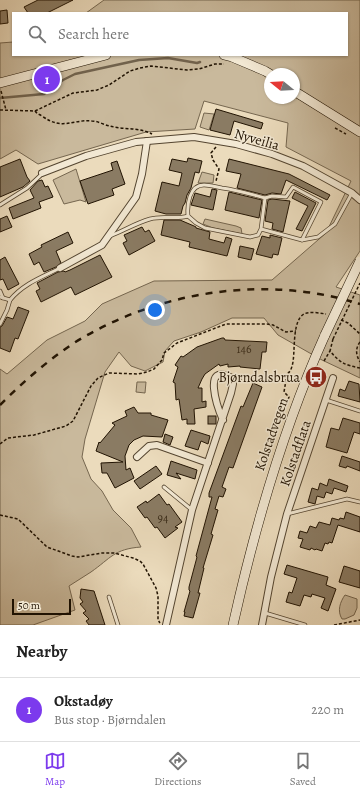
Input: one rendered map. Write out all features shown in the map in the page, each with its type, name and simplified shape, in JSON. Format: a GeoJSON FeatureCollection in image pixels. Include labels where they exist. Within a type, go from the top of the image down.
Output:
{"type":"FeatureCollection","features":[{"type":"Feature","properties":{"kind":"main road"},"geometry":{"type":"LineString","coordinates":[[1,87],[103,56]]}},
{"type":"Feature","properties":{"kind":"main road"},"geometry":{"type":"LineString","coordinates":[[228,56],[264,71]]}},
{"type":"Feature","properties":{"kind":"main road"},"geometry":{"type":"LineString","coordinates":[[300,95],[360,132]]}},
{"type":"Feature","properties":{"kind":"main road","name":"Kolstadvegen"},"geometry":{"type":"LineString","coordinates":[[233,625],[253,540],[278,454],[304,382],[329,337],[360,261]]}},
{"type":"Feature","properties":{"kind":"street","name":"Nyveilia"},"geometry":{"type":"LineString","coordinates":[[42,173],[86,156],[136,142],[194,137],[220,141],[272,154],[303,166],[352,193],[360,200]]}},
{"type":"Feature","properties":{"kind":"street"},"geometry":{"type":"LineString","coordinates":[[60,268],[102,245],[136,196],[142,174],[147,141]]}},
{"type":"Feature","properties":{"kind":"street"},"geometry":{"type":"LineString","coordinates":[[166,625],[192,510],[223,420],[233,384],[232,378],[225,375],[220,375],[213,381],[213,386],[217,406],[223,420]]}},
{"type":"Feature","properties":{"kind":"street","name":"Kolstadflata"},"geometry":{"type":"LineString","coordinates":[[262,625],[271,577],[287,514],[333,378]]}},
{"type":"Feature","properties":{"kind":"street"},"geometry":{"type":"LineString","coordinates":[[137,457],[149,446],[156,445],[208,463]]}},
{"type":"Feature","properties":{"kind":"lane","name":"Nyveilia"},"geometry":{"type":"LineString","coordinates":[[0,205],[27,188],[42,173]]}},
{"type":"Feature","properties":{"kind":"lane"},"geometry":{"type":"LineString","coordinates":[[264,198],[261,229],[258,235],[250,237],[205,228],[188,216],[187,207],[191,192],[196,187],[203,184],[264,198],[272,196],[286,197],[293,187],[321,202],[302,240]]}},
{"type":"Feature","properties":{"kind":"lane"},"geometry":{"type":"LineString","coordinates":[[261,229],[302,240],[318,238],[335,224],[352,193]]}},
{"type":"Feature","properties":{"kind":"lane"},"geometry":{"type":"LineString","coordinates":[[107,237],[150,218],[162,217],[180,219],[188,216]]}},
{"type":"Feature","properties":{"kind":"lane"},"geometry":{"type":"LineString","coordinates":[[0,324],[10,300],[18,291],[28,284],[60,268]]}},
{"type":"Feature","properties":{"kind":"lane"},"geometry":{"type":"LineString","coordinates":[[0,291],[2,297],[10,300]]}},
{"type":"Feature","properties":{"kind":"lane"},"geometry":{"type":"LineString","coordinates":[[326,400],[360,411]]}},
{"type":"Feature","properties":{"kind":"lane"},"geometry":{"type":"LineString","coordinates":[[164,487],[192,510]]}},
{"type":"Feature","properties":{"kind":"lane"},"geometry":{"type":"LineString","coordinates":[[287,514],[347,500],[360,502]]}},
{"type":"Feature","properties":{"kind":"lane"},"geometry":{"type":"LineString","coordinates":[[109,597],[118,625]]}},
{"type":"Feature","properties":{"kind":"lane"},"geometry":{"type":"LineString","coordinates":[[264,612],[305,625]]}},
{"type":"Feature","properties":{"kind":"lane"},"geometry":{"type":"LineString","coordinates":[[287,625],[289,620]]}},
{"type":"Feature","properties":{"kind":"path"},"geometry":{"type":"LineString","coordinates":[[0,110],[35,111],[73,94],[97,90],[109,85],[130,71],[140,68],[151,66],[187,70],[200,69],[215,64],[227,64]]}},
{"type":"Feature","properties":{"kind":"path"},"geometry":{"type":"LineString","coordinates":[[1,87],[6,110]]}},
{"type":"Feature","properties":{"kind":"path"},"geometry":{"type":"LineString","coordinates":[[35,111],[37,114],[53,123],[64,124],[91,120],[109,126],[145,130],[160,140]]}},
{"type":"Feature","properties":{"kind":"path"},"geometry":{"type":"LineString","coordinates":[[215,187],[219,169],[211,154],[220,141]]}},
{"type":"Feature","properties":{"kind":"path"},"geometry":{"type":"LineString","coordinates":[[322,366],[330,351],[329,337],[360,283]]}},
{"type":"Feature","properties":{"kind":"path"},"geometry":{"type":"LineString","coordinates":[[233,384],[241,379],[284,376],[288,373],[292,366],[298,322],[304,314],[327,314]]}},
{"type":"Feature","properties":{"kind":"path"},"geometry":{"type":"LineString","coordinates":[[341,320],[348,323],[360,334]]}},
{"type":"Feature","properties":{"kind":"path"},"geometry":{"type":"LineString","coordinates":[[0,444],[8,438],[34,435],[66,426],[73,421],[91,386],[98,378],[109,373],[138,374],[147,372],[154,369],[162,360],[164,353],[177,343],[226,324],[267,324],[273,325],[286,332],[296,331]]}},
{"type":"Feature","properties":{"kind":"path"},"geometry":{"type":"LineString","coordinates":[[360,342],[356,350],[357,357],[360,362]]}},
{"type":"Feature","properties":{"kind":"path"},"geometry":{"type":"LineString","coordinates":[[330,351],[337,359],[345,364],[360,368]]}},
{"type":"Feature","properties":{"kind":"path"},"geometry":{"type":"LineString","coordinates":[[279,423],[289,396],[286,396],[284,392],[286,380],[284,376]]}},
{"type":"Feature","properties":{"kind":"path"},"geometry":{"type":"LineString","coordinates":[[0,515],[18,519],[47,547],[72,556],[78,557],[102,553],[114,553],[140,561],[156,588],[158,596],[158,620],[162,625]]}},
{"type":"Feature","properties":{"kind":"path"},"geometry":{"type":"LineString","coordinates":[[334,625],[360,620]]}},
{"type":"Feature","properties":{"kind":"shaded area"},"geometry":{"type":"Polygon","coordinates":[[[104,0],[360,0],[360,251],[336,287],[360,295],[360,378],[322,360],[278,335],[264,318],[232,318],[201,332],[174,341],[165,351],[163,362],[145,371],[131,366],[119,352],[105,372],[85,439],[82,457],[91,479],[102,491],[113,510],[131,528],[141,547],[125,550],[113,555],[69,586],[75,610],[33,625],[0,625],[0,369],[7,374],[47,340],[85,321],[102,304],[154,281],[272,280],[326,233],[351,181],[286,147],[288,123],[204,101],[195,129],[146,132],[38,164],[16,150],[0,159],[0,43],[12,42],[12,56],[348,56],[348,12],[87,12],[104,0]]]}},
{"type":"Feature","properties":{"kind":"shaded area"},"geometry":{"type":"Polygon","coordinates":[[[204,113],[214,114],[209,130],[200,127],[204,113]]]}},
{"type":"Feature","properties":{"kind":"shaded area"},"geometry":{"type":"Polygon","coordinates":[[[76,169],[86,202],[80,200],[64,204],[53,180],[76,169]]]}},
{"type":"Feature","properties":{"kind":"shaded area"},"geometry":{"type":"Polygon","coordinates":[[[202,172],[214,175],[213,183],[198,183],[202,172]]]}},
{"type":"Feature","properties":{"kind":"shaded area"},"geometry":{"type":"Polygon","coordinates":[[[205,219],[241,228],[242,234],[213,228],[203,224],[205,219]]]}},
{"type":"Feature","properties":{"kind":"shaded area"},"geometry":{"type":"Polygon","coordinates":[[[137,382],[146,382],[145,393],[136,392],[137,382]]]}},
{"type":"Feature","properties":{"kind":"shaded area"},"geometry":{"type":"Polygon","coordinates":[[[345,595],[357,599],[357,608],[354,615],[342,619],[340,616],[340,607],[345,595]]]}},
{"type":"Feature","properties":{"kind":"building"},"geometry":{"type":"Polygon","coordinates":[[[38,0],[73,0],[49,12],[27,12],[24,7],[38,0]]]}},
{"type":"Feature","properties":{"kind":"building"},"geometry":{"type":"Polygon","coordinates":[[[7,10],[8,23],[0,24],[0,11],[7,10]]]}},
{"type":"Feature","properties":{"kind":"building"},"geometry":{"type":"Polygon","coordinates":[[[216,109],[263,123],[261,129],[234,121],[230,135],[210,130],[216,109]]]}},
{"type":"Feature","properties":{"kind":"building"},"geometry":{"type":"Polygon","coordinates":[[[188,158],[202,161],[199,173],[195,172],[191,188],[187,195],[181,214],[166,214],[155,211],[162,182],[179,186],[182,173],[169,170],[172,159],[187,162],[188,158]]]}},
{"type":"Feature","properties":{"kind":"building"},"geometry":{"type":"Polygon","coordinates":[[[20,159],[30,181],[23,187],[0,197],[0,167],[20,159]]]}},
{"type":"Feature","properties":{"kind":"building"},"geometry":{"type":"Polygon","coordinates":[[[229,159],[289,174],[330,195],[327,200],[286,180],[281,194],[272,193],[265,195],[237,188],[241,174],[226,171],[229,159]]]}},
{"type":"Feature","properties":{"kind":"building"},"geometry":{"type":"Polygon","coordinates":[[[117,161],[125,184],[112,189],[114,195],[88,204],[80,181],[113,170],[111,163],[117,161]]]}},
{"type":"Feature","properties":{"kind":"building"},"geometry":{"type":"Polygon","coordinates":[[[42,180],[45,187],[48,186],[53,197],[39,202],[41,208],[13,219],[9,208],[34,198],[30,190],[38,181],[42,180]]]}},
{"type":"Feature","properties":{"kind":"building"},"geometry":{"type":"Polygon","coordinates":[[[212,189],[217,190],[213,210],[191,205],[195,193],[210,197],[212,189]]]}},
{"type":"Feature","properties":{"kind":"building"},"geometry":{"type":"Polygon","coordinates":[[[229,192],[262,200],[259,218],[225,210],[229,192]]]}},
{"type":"Feature","properties":{"kind":"building"},"geometry":{"type":"Polygon","coordinates":[[[295,192],[316,203],[302,231],[296,229],[308,206],[292,198],[295,192]]]}},
{"type":"Feature","properties":{"kind":"building"},"geometry":{"type":"Polygon","coordinates":[[[268,200],[290,201],[283,232],[272,229],[273,223],[265,221],[268,200]]]}},
{"type":"Feature","properties":{"kind":"building"},"geometry":{"type":"Polygon","coordinates":[[[7,216],[12,227],[0,232],[0,219],[7,216]]]}},
{"type":"Feature","properties":{"kind":"building"},"geometry":{"type":"Polygon","coordinates":[[[164,220],[180,220],[196,228],[210,232],[209,239],[224,243],[226,237],[232,239],[227,256],[189,247],[190,242],[161,235],[164,220]]]}},
{"type":"Feature","properties":{"kind":"building"},"geometry":{"type":"Polygon","coordinates":[[[142,227],[145,232],[149,230],[155,241],[129,255],[123,243],[127,241],[124,235],[142,227]]]}},
{"type":"Feature","properties":{"kind":"building"},"geometry":{"type":"Polygon","coordinates":[[[68,232],[73,243],[56,251],[61,263],[44,272],[39,262],[34,265],[29,254],[42,247],[41,245],[68,232]]]}},
{"type":"Feature","properties":{"kind":"building"},"geometry":{"type":"Polygon","coordinates":[[[270,235],[282,238],[278,255],[273,254],[272,258],[256,254],[262,236],[270,238],[270,235]]]}},
{"type":"Feature","properties":{"kind":"building"},"geometry":{"type":"Polygon","coordinates":[[[240,246],[254,249],[251,260],[238,257],[240,246]]]}},
{"type":"Feature","properties":{"kind":"building"},"geometry":{"type":"Polygon","coordinates":[[[100,255],[112,277],[75,295],[71,287],[41,302],[36,291],[40,289],[37,283],[58,272],[70,270],[100,255]]]}},
{"type":"Feature","properties":{"kind":"building"},"geometry":{"type":"Polygon","coordinates":[[[5,257],[19,284],[8,290],[3,279],[0,280],[0,260],[5,257]]]}},
{"type":"Feature","properties":{"kind":"building"},"geometry":{"type":"Polygon","coordinates":[[[18,307],[29,311],[18,339],[15,338],[10,352],[0,348],[0,327],[7,317],[13,319],[18,307]]]}},
{"type":"Feature","properties":{"kind":"building"},"geometry":{"type":"Polygon","coordinates":[[[222,338],[225,340],[267,342],[266,352],[262,352],[260,369],[240,366],[228,367],[228,364],[220,366],[219,364],[205,374],[198,388],[202,388],[202,402],[206,401],[206,407],[194,409],[195,424],[187,424],[187,419],[182,420],[179,399],[176,400],[175,383],[173,382],[178,367],[175,365],[181,356],[183,357],[197,347],[222,338]]]}},
{"type":"Feature","properties":{"kind":"building"},"geometry":{"type":"Polygon","coordinates":[[[349,381],[359,384],[360,402],[338,396],[340,389],[345,391],[349,381]]]}},
{"type":"Feature","properties":{"kind":"building"},"geometry":{"type":"Polygon","coordinates":[[[253,383],[262,387],[233,468],[229,467],[222,487],[226,489],[223,497],[219,496],[215,509],[218,510],[211,534],[213,535],[203,568],[198,593],[200,593],[193,618],[184,616],[196,556],[212,497],[209,497],[209,493],[241,406],[243,407],[253,383]]]}},
{"type":"Feature","properties":{"kind":"building"},"geometry":{"type":"Polygon","coordinates":[[[134,407],[138,413],[151,413],[151,415],[168,420],[162,437],[143,436],[134,440],[129,445],[125,456],[126,470],[130,468],[134,478],[115,488],[107,473],[102,473],[101,463],[123,462],[96,451],[99,442],[100,443],[115,425],[112,423],[127,416],[125,411],[134,407]]]}},
{"type":"Feature","properties":{"kind":"building"},"geometry":{"type":"Polygon","coordinates":[[[208,416],[216,416],[216,424],[208,424],[208,416]]]}},
{"type":"Feature","properties":{"kind":"building"},"geometry":{"type":"Polygon","coordinates":[[[343,418],[360,423],[360,434],[354,432],[347,453],[326,447],[331,428],[339,430],[343,418]]]}},
{"type":"Feature","properties":{"kind":"building"},"geometry":{"type":"Polygon","coordinates":[[[191,430],[210,436],[208,444],[201,441],[198,450],[185,446],[191,430]]]}},
{"type":"Feature","properties":{"kind":"building"},"geometry":{"type":"Polygon","coordinates":[[[165,434],[173,437],[170,445],[163,442],[165,434]]]}},
{"type":"Feature","properties":{"kind":"building"},"geometry":{"type":"Polygon","coordinates":[[[342,456],[360,462],[360,471],[347,466],[346,468],[339,466],[342,456]]]}},
{"type":"Feature","properties":{"kind":"building"},"geometry":{"type":"Polygon","coordinates":[[[171,461],[197,470],[195,479],[176,473],[181,479],[167,475],[171,461]]]}},
{"type":"Feature","properties":{"kind":"building"},"geometry":{"type":"Polygon","coordinates":[[[156,466],[162,474],[140,489],[134,481],[156,466]]]}},
{"type":"Feature","properties":{"kind":"building"},"geometry":{"type":"Polygon","coordinates":[[[329,479],[348,486],[346,492],[334,488],[332,494],[326,492],[324,498],[317,496],[315,504],[308,502],[312,488],[318,490],[320,483],[327,486],[329,479]]]}},
{"type":"Feature","properties":{"kind":"building"},"geometry":{"type":"Polygon","coordinates":[[[159,494],[167,505],[169,504],[182,522],[175,527],[178,528],[165,538],[147,517],[145,518],[137,507],[146,501],[147,503],[159,494]]]}},
{"type":"Feature","properties":{"kind":"building"},"geometry":{"type":"Polygon","coordinates":[[[346,512],[360,517],[360,532],[338,525],[332,543],[325,543],[322,551],[300,547],[303,539],[298,538],[300,531],[307,533],[310,526],[316,528],[319,522],[330,525],[332,518],[339,520],[340,518],[344,519],[346,512]]]}},
{"type":"Feature","properties":{"kind":"building"},"geometry":{"type":"Polygon","coordinates":[[[287,565],[328,577],[326,585],[336,589],[328,611],[321,608],[325,598],[312,594],[311,597],[304,595],[300,606],[286,602],[289,592],[292,593],[297,578],[284,574],[287,565]]]}},
{"type":"Feature","properties":{"kind":"building"},"geometry":{"type":"Polygon","coordinates":[[[344,566],[360,571],[360,588],[339,582],[344,566]]]}},
{"type":"Feature","properties":{"kind":"building"},"geometry":{"type":"Polygon","coordinates":[[[81,589],[94,591],[105,625],[89,625],[86,621],[89,619],[83,613],[86,611],[80,604],[83,602],[80,598],[81,589]]]}},
{"type":"Feature","properties":{"kind":"waterway"},"geometry":{"type":"LineString","coordinates":[[0,98],[44,94],[63,80],[75,74],[139,60],[168,58],[197,63],[200,62]]}},
{"type":"Feature","properties":{"kind":"railway"},"geometry":{"type":"LineString","coordinates":[[0,405],[36,372],[74,343],[106,325],[140,311],[176,300],[213,293],[250,289],[287,290],[324,295],[360,304]]}},
{"type":"Feature","properties":{"kind":"place","name":"Okstadøy"},"geometry":{"type":"Point","coordinates":[47,79]}},
{"type":"Feature","properties":{"kind":"place","name":"Bjørndalsbrua"},"geometry":{"type":"Point","coordinates":[316,377]}}]}
